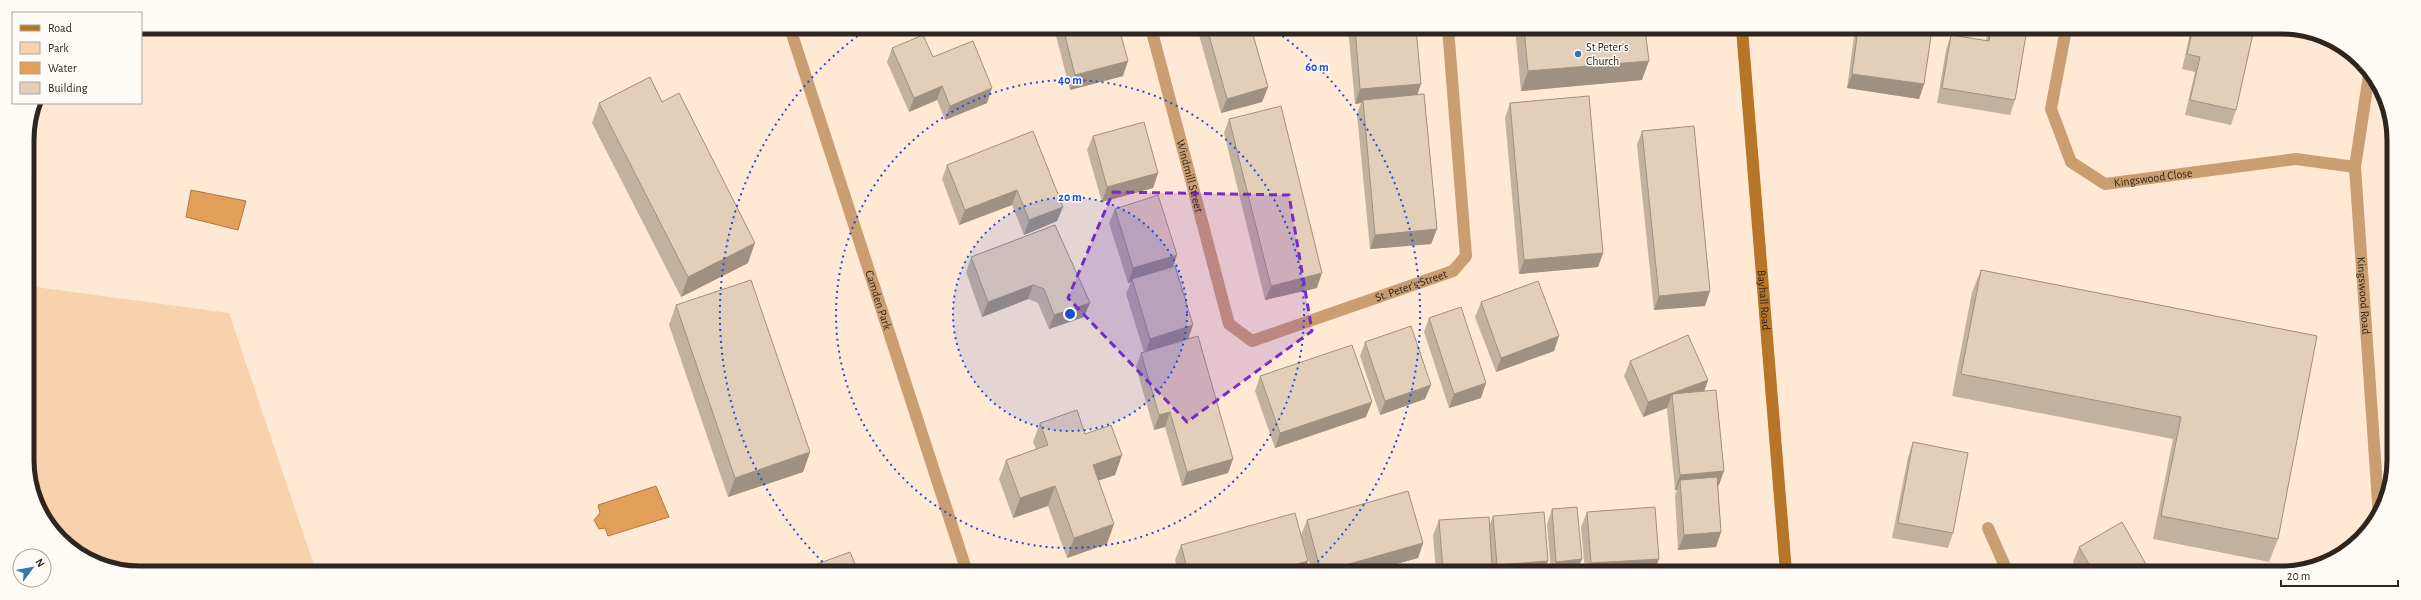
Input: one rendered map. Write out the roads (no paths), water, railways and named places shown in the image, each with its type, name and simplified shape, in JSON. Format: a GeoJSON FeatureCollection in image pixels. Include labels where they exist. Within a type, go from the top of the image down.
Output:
{"type":"FeatureCollection","features":[{"type":"Feature","properties":{"kind":"street","name":"Camden Park"},"geometry":{"type":"LineString","coordinates":[[792,34],[965,566]]}},
{"type":"Feature","properties":{"kind":"street","name":"Windmill Street"},"geometry":{"type":"LineString","coordinates":[[1153,34],[1229,324]]}},
{"type":"Feature","properties":{"kind":"street","name":"St. Peter's Street"},"geometry":{"type":"LineString","coordinates":[[1229,324],[1252,341],[1453,271],[1466,256],[1448,34]]}},
{"type":"Feature","properties":{"kind":"street","name":"Bayhall Road"},"geometry":{"type":"LineString","coordinates":[[1742,34],[1786,566]]}},
{"type":"Feature","properties":{"kind":"street","name":"Kingswood Close"},"geometry":{"type":"LineString","coordinates":[[2065,34],[2051,109],[2071,162],[2105,184],[2296,159],[2355,167]]}},
{"type":"Feature","properties":{"kind":"street","name":"Kingswood Road"},"geometry":{"type":"LineString","coordinates":[[2368,80],[2355,167],[2378,502]]}},
{"type":"Feature","properties":{"kind":"street"},"geometry":{"type":"LineString","coordinates":[[1988,528],[2005,566]]}},
{"type":"Feature","properties":{"kind":"water"},"geometry":{"type":"Polygon","coordinates":[[[191,190],[246,201],[238,230],[186,217],[191,190]]]}},
{"type":"Feature","properties":{"kind":"water"},"geometry":{"type":"Polygon","coordinates":[[[656,486],[669,517],[608,536],[605,528],[599,529],[594,520],[600,513],[598,505],[656,486]]]}},
{"type":"Feature","properties":{"kind":"place","name":"St Peter's Church"},"geometry":{"type":"Point","coordinates":[1578,54]}}]}
